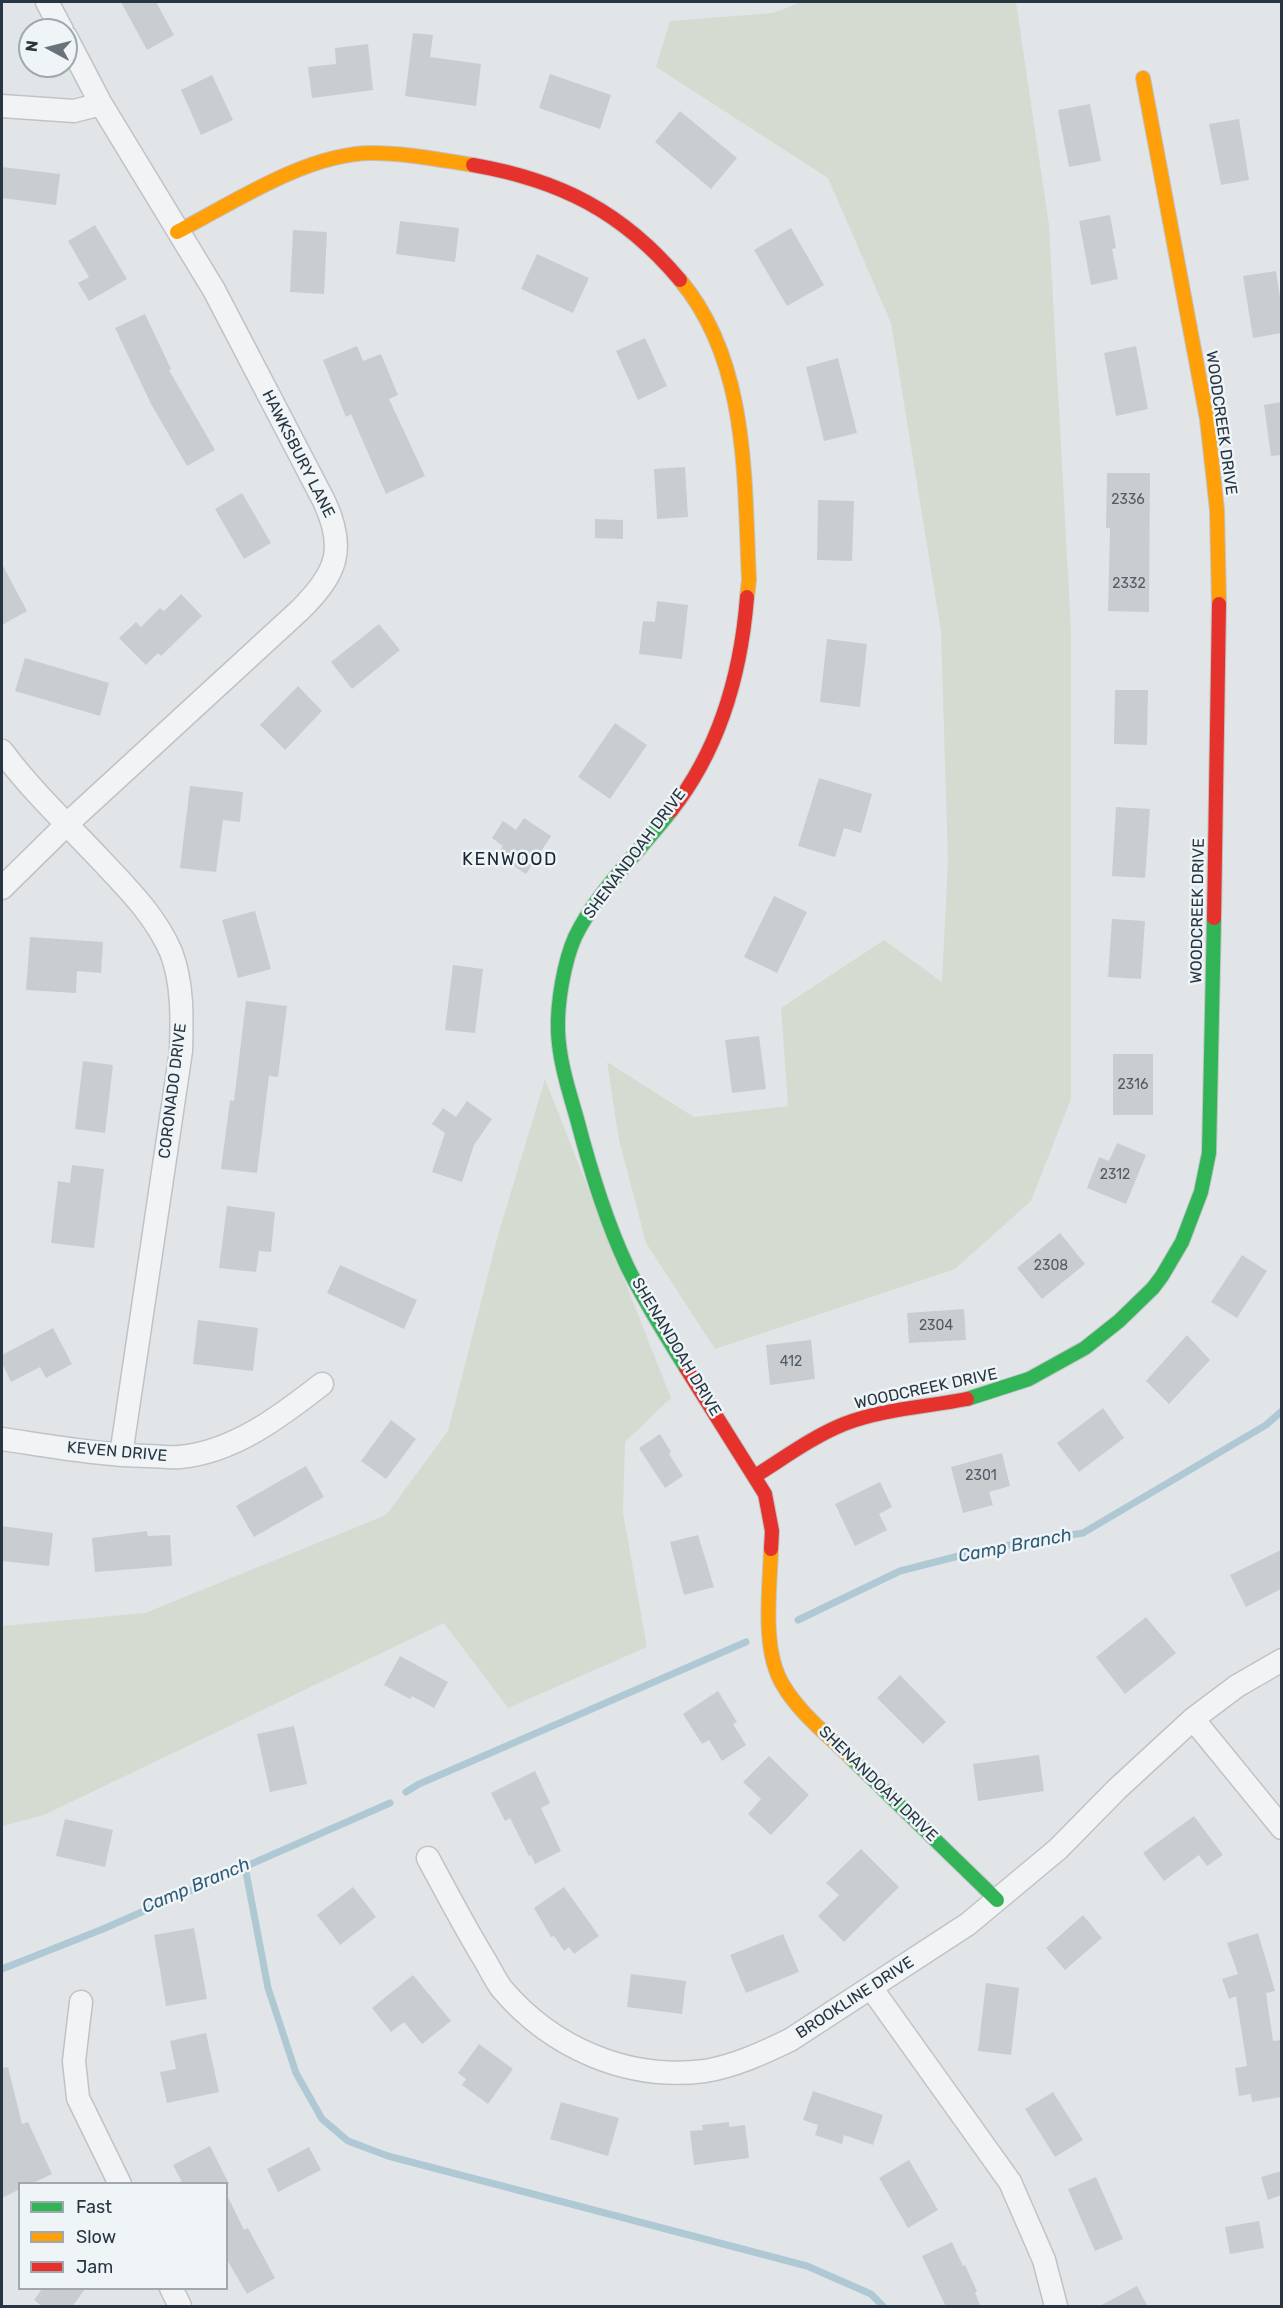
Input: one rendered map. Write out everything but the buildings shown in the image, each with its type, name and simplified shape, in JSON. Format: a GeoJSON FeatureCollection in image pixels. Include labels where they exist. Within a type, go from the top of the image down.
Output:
{"type":"FeatureCollection","features":[{"type":"Feature","properties":{"kind":"street"},"geometry":{"type":"LineString","coordinates":[[47,2],[56,18]]}},
{"type":"Feature","properties":{"kind":"street","name":"HAWKSBURY LANE"},"geometry":{"type":"LineString","coordinates":[[2,888],[67,824],[300,610],[322,588],[335,562],[336,541],[333,520],[214,290],[177,232],[78,59]]}},
{"type":"Feature","properties":{"kind":"street","name":"WOODCREEK DRIVE"},"geometry":{"type":"LineString","coordinates":[[755,1476],[842,1425],[882,1413],[987,1395],[1026,1382],[1094,1342],[1118,1322],[1161,1277],[1176,1252],[1195,1210],[1204,1179],[1210,1143],[1211,1108],[1219,572],[1217,510],[1207,419],[1143,78]]}},
{"type":"Feature","properties":{"kind":"street"},"geometry":{"type":"LineString","coordinates":[[2,106],[74,111],[102,104]]}},
{"type":"Feature","properties":{"kind":"street","name":"SHENANDOAH DRIVE"},"geometry":{"type":"LineString","coordinates":[[177,232],[313,163],[341,156],[372,153],[436,159],[541,181],[592,203],[632,232],[662,258],[687,288],[711,329],[728,373],[737,416],[743,467],[749,580],[739,662],[728,705],[701,764],[668,815],[604,890],[588,913],[574,940],[558,1001],[558,1033],[564,1073],[608,1221],[626,1264],[646,1302],[765,1494],[772,1531],[769,1622],[773,1663],[782,1684],[798,1706],[997,1900]]}},
{"type":"Feature","properties":{"kind":"street","name":"CORONADO DRIVE"},"geometry":{"type":"LineString","coordinates":[[2,751],[20,775],[142,903],[171,954],[178,983],[183,1016],[181,1051],[121,1455]]}},
{"type":"Feature","properties":{"kind":"street","name":"KEVEN DRIVE"},"geometry":{"type":"LineString","coordinates":[[2,1439],[121,1455],[181,1457],[216,1448],[253,1432],[280,1417],[322,1384]]}},
{"type":"Feature","properties":{"kind":"street","name":"BROOKLINE DRIVE"},"geometry":{"type":"LineString","coordinates":[[428,1858],[501,1988],[526,2014],[553,2036],[614,2065],[644,2071],[705,2071],[759,2055],[790,2040],[872,1989],[968,1924],[1058,1849],[1126,1781],[1193,1719],[1237,1686],[1281,1660]]}},
{"type":"Feature","properties":{"kind":"street"},"geometry":{"type":"LineString","coordinates":[[1193,1719],[1281,1828]]}},
{"type":"Feature","properties":{"kind":"street"},"geometry":{"type":"LineString","coordinates":[[872,1989],[1010,2182],[1044,2260],[1056,2307]]}},
{"type":"Feature","properties":{"kind":"street"},"geometry":{"type":"LineString","coordinates":[[81,2002],[74,2061],[78,2098],[119,2182]]}},
{"type":"Feature","properties":{"kind":"street"},"geometry":{"type":"LineString","coordinates":[[172,2290],[180,2307]]}},
{"type":"Feature","properties":{"kind":"shaded area"},"geometry":{"type":"Polygon","coordinates":[[[802,2],[1016,2],[1049,225],[1071,630],[1071,1099],[1031,1201],[955,1269],[715,1349],[646,1243],[619,1140],[607,1062],[694,1117],[788,1106],[781,1008],[884,940],[942,982],[948,862],[941,632],[891,323],[828,178],[656,67],[670,21],[773,13],[802,2]]]}},
{"type":"Feature","properties":{"kind":"shaded area"},"geometry":{"type":"Polygon","coordinates":[[[545,1079],[671,1398],[625,1442],[623,1513],[647,1647],[508,1708],[444,1623],[44,1815],[2,1826],[2,1626],[145,1613],[386,1515],[448,1431],[498,1235],[545,1079]]]}},
{"type":"Feature","properties":{"kind":"waterway","name":"Camp Branch"},"geometry":{"type":"LineString","coordinates":[[798,1620],[900,1571],[986,1549],[1083,1533],[1266,1425],[1282,1411]]}},
{"type":"Feature","properties":{"kind":"waterway","name":"Camp Branch"},"geometry":{"type":"LineString","coordinates":[[406,1792],[419,1784],[746,1642]]}},
{"type":"Feature","properties":{"kind":"waterway","name":"Camp Branch"},"geometry":{"type":"LineString","coordinates":[[2,1969],[103,1929],[390,1803]]}},
{"type":"Feature","properties":{"kind":"waterway"},"geometry":{"type":"LineString","coordinates":[[245,1867],[268,1988],[296,2073],[322,2119],[348,2141],[388,2156],[807,2266],[871,2294],[883,2306]]}},
{"type":"Feature","properties":{"kind":"traffic: fast"},"geometry":{"type":"LineString","coordinates":[[671,811],[607,887],[575,937],[562,983],[558,1031],[560,1053],[568,1087],[605,1212],[640,1292],[686,1368]]}},
{"type":"Feature","properties":{"kind":"traffic: fast"},"geometry":{"type":"LineString","coordinates":[[967,1399],[1029,1379],[1085,1348],[1119,1321],[1153,1288],[1182,1242],[1201,1192],[1209,1153],[1214,918]]}},
{"type":"Feature","properties":{"kind":"traffic: fast"},"geometry":{"type":"LineString","coordinates":[[852,1759],[997,1900]]}},
{"type":"Feature","properties":{"kind":"traffic: slow"},"geometry":{"type":"LineString","coordinates":[[1143,78],[1207,419],[1217,510],[1219,604]]}},
{"type":"Feature","properties":{"kind":"traffic: slow"},"geometry":{"type":"LineString","coordinates":[[177,232],[272,181],[323,161],[348,155],[397,154],[473,165]]}},
{"type":"Feature","properties":{"kind":"traffic: slow"},"geometry":{"type":"LineString","coordinates":[[680,280],[703,312],[719,347],[731,384],[743,462],[749,580],[747,597]]}},
{"type":"Feature","properties":{"kind":"traffic: slow"},"geometry":{"type":"LineString","coordinates":[[771,1549],[768,1618],[769,1637],[776,1670],[783,1685],[798,1706],[852,1759]]}},
{"type":"Feature","properties":{"kind":"traffic: jam"},"geometry":{"type":"LineString","coordinates":[[473,165],[505,171],[534,180],[588,203],[636,235],[680,280]]}},
{"type":"Feature","properties":{"kind":"traffic: jam"},"geometry":{"type":"LineString","coordinates":[[671,811],[702,763],[725,710],[739,654],[747,597]]}},
{"type":"Feature","properties":{"kind":"traffic: jam"},"geometry":{"type":"LineString","coordinates":[[1214,918],[1219,604]]}},
{"type":"Feature","properties":{"kind":"traffic: jam"},"geometry":{"type":"LineString","coordinates":[[686,1368],[765,1494],[772,1531],[771,1549]]}},
{"type":"Feature","properties":{"kind":"traffic: jam"},"geometry":{"type":"LineString","coordinates":[[755,1476],[809,1441],[844,1424],[889,1412],[967,1399]]}},
{"type":"Feature","properties":{"kind":"district","name":"KENWOOD"},"geometry":{"type":"Point","coordinates":[510,860]}}]}
